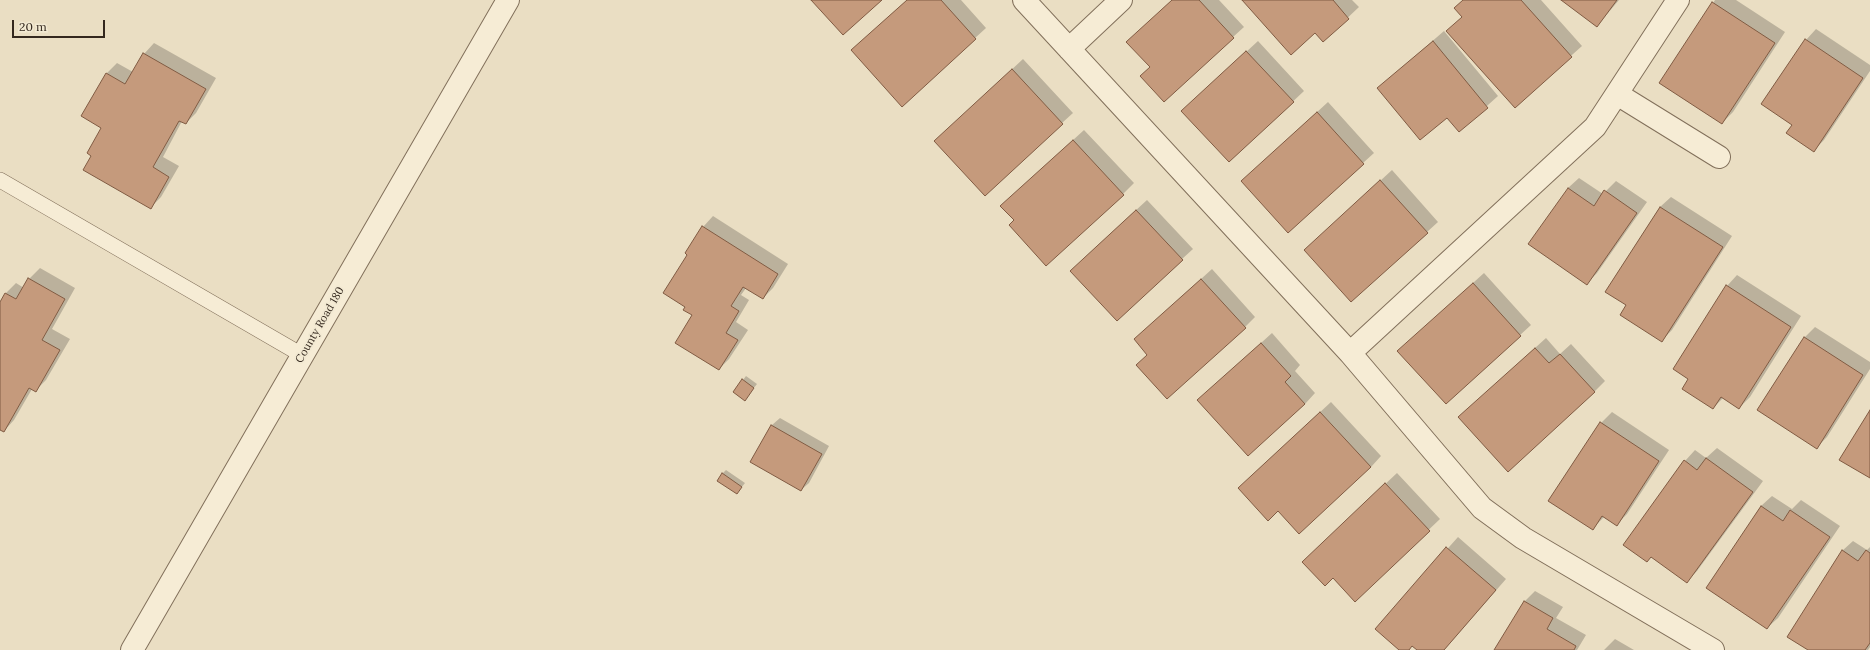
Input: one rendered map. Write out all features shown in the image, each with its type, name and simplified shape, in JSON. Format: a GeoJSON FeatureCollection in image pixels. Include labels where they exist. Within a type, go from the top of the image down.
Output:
{"type":"FeatureCollection","features":[{"type":"Feature","properties":{"kind":"street","name":"County Road 180"},"geometry":{"type":"LineString","coordinates":[[132,650],[508,0]]}},
{"type":"Feature","properties":{"kind":"street"},"geometry":{"type":"LineString","coordinates":[[1024,0],[1350,353],[1482,508],[1523,538],[1713,650]]}},
{"type":"Feature","properties":{"kind":"street"},"geometry":{"type":"LineString","coordinates":[[1069,49],[1121,0]]}},
{"type":"Feature","properties":{"kind":"street"},"geometry":{"type":"LineString","coordinates":[[1350,353],[1595,126],[1678,0]]}},
{"type":"Feature","properties":{"kind":"street"},"geometry":{"type":"LineString","coordinates":[[1617,94],[1719,157]]}},
{"type":"Feature","properties":{"kind":"lane"},"geometry":{"type":"LineString","coordinates":[[0,180],[302,355]]}},
{"type":"Feature","properties":{"kind":"building"},"geometry":{"type":"Polygon","coordinates":[[[811,0],[882,0],[843,35],[811,0]]]}},
{"type":"Feature","properties":{"kind":"building"},"geometry":{"type":"Polygon","coordinates":[[[907,0],[941,0],[976,39],[902,107],[851,50],[907,0]]]}},
{"type":"Feature","properties":{"kind":"building"},"geometry":{"type":"Polygon","coordinates":[[[1172,0],[1199,0],[1234,38],[1164,102],[1140,76],[1150,67],[1126,42],[1172,0]]]}},
{"type":"Feature","properties":{"kind":"building"},"geometry":{"type":"Polygon","coordinates":[[[1242,0],[1333,0],[1349,19],[1323,42],[1315,33],[1291,55],[1242,0]]]}},
{"type":"Feature","properties":{"kind":"building"},"geometry":{"type":"Polygon","coordinates":[[[1463,0],[1521,0],[1572,57],[1515,108],[1446,31],[1462,17],[1454,8],[1463,0]]]}},
{"type":"Feature","properties":{"kind":"building"},"geometry":{"type":"Polygon","coordinates":[[[1561,0],[1617,0],[1597,27],[1561,0]]]}},
{"type":"Feature","properties":{"kind":"building"},"geometry":{"type":"Polygon","coordinates":[[[1712,2],[1775,43],[1722,124],[1659,83],[1712,2]]]}},
{"type":"Feature","properties":{"kind":"building"},"geometry":{"type":"Polygon","coordinates":[[[1805,39],[1863,78],[1814,152],[1786,133],[1792,125],[1761,104],[1805,39]]]}},
{"type":"Feature","properties":{"kind":"building"},"geometry":{"type":"Polygon","coordinates":[[[1433,41],[1488,108],[1459,132],[1447,118],[1420,140],[1377,88],[1433,41]]]}},
{"type":"Feature","properties":{"kind":"building"},"geometry":{"type":"Polygon","coordinates":[[[1246,51],[1294,102],[1229,162],[1181,111],[1246,51]]]}},
{"type":"Feature","properties":{"kind":"building"},"geometry":{"type":"Polygon","coordinates":[[[143,53],[206,89],[186,124],[179,121],[153,167],[169,177],[151,209],[83,170],[91,156],[87,153],[101,128],[81,116],[106,73],[125,84],[143,53]]]}},
{"type":"Feature","properties":{"kind":"building"},"geometry":{"type":"Polygon","coordinates":[[[1012,69],[1063,124],[985,196],[934,141],[1012,69]]]}},
{"type":"Feature","properties":{"kind":"building"},"geometry":{"type":"Polygon","coordinates":[[[1317,112],[1364,164],[1288,233],[1241,181],[1317,112]]]}},
{"type":"Feature","properties":{"kind":"building"},"geometry":{"type":"Polygon","coordinates":[[[1073,140],[1124,195],[1046,266],[1009,225],[1014,220],[1000,206],[1073,140]]]}},
{"type":"Feature","properties":{"kind":"building"},"geometry":{"type":"Polygon","coordinates":[[[1380,180],[1428,233],[1351,302],[1304,250],[1380,180]]]}},
{"type":"Feature","properties":{"kind":"building"},"geometry":{"type":"Polygon","coordinates":[[[1568,188],[1594,206],[1604,190],[1637,213],[1587,285],[1528,244],[1568,188]]]}},
{"type":"Feature","properties":{"kind":"building"},"geometry":{"type":"Polygon","coordinates":[[[1660,207],[1723,247],[1662,342],[1620,315],[1626,305],[1605,292],[1660,207]]]}},
{"type":"Feature","properties":{"kind":"building"},"geometry":{"type":"Polygon","coordinates":[[[1136,210],[1183,260],[1117,321],[1070,271],[1136,210]]]}},
{"type":"Feature","properties":{"kind":"building"},"geometry":{"type":"Polygon","coordinates":[[[702,226],[778,274],[763,299],[743,287],[731,306],[739,311],[726,333],[738,340],[719,370],[675,343],[692,315],[683,310],[685,307],[663,293],[687,255],[685,253],[702,226]]]}},
{"type":"Feature","properties":{"kind":"building"},"geometry":{"type":"Polygon","coordinates":[[[28,278],[65,299],[42,340],[60,350],[36,392],[29,388],[4,432],[0,430],[0,302],[5,293],[16,299],[28,278]]]}},
{"type":"Feature","properties":{"kind":"building"},"geometry":{"type":"Polygon","coordinates":[[[1201,279],[1246,328],[1167,399],[1136,365],[1147,355],[1134,339],[1201,279]]]}},
{"type":"Feature","properties":{"kind":"building"},"geometry":{"type":"Polygon","coordinates":[[[1473,283],[1521,336],[1446,404],[1397,351],[1473,283]]]}},
{"type":"Feature","properties":{"kind":"building"},"geometry":{"type":"Polygon","coordinates":[[[1726,285],[1791,327],[1739,409],[1721,397],[1713,409],[1682,389],[1688,379],[1673,369],[1726,285]]]}},
{"type":"Feature","properties":{"kind":"building"},"geometry":{"type":"Polygon","coordinates":[[[1804,337],[1863,375],[1817,449],[1757,410],[1804,337]]]}},
{"type":"Feature","properties":{"kind":"building"},"geometry":{"type":"Polygon","coordinates":[[[1261,343],[1291,376],[1285,382],[1305,404],[1248,456],[1197,400],[1261,343]]]}},
{"type":"Feature","properties":{"kind":"building"},"geometry":{"type":"Polygon","coordinates":[[[1535,348],[1549,363],[1560,354],[1595,392],[1508,472],[1458,417],[1535,348]]]}},
{"type":"Feature","properties":{"kind":"building"},"geometry":{"type":"Polygon","coordinates":[[[742,379],[754,388],[745,401],[733,392],[742,379]]]}},
{"type":"Feature","properties":{"kind":"building"},"geometry":{"type":"Polygon","coordinates":[[[1870,410],[1870,478],[1839,460],[1870,410]]]}},
{"type":"Feature","properties":{"kind":"building"},"geometry":{"type":"Polygon","coordinates":[[[1320,412],[1371,467],[1299,534],[1278,511],[1268,521],[1238,488],[1320,412]]]}},
{"type":"Feature","properties":{"kind":"building"},"geometry":{"type":"Polygon","coordinates":[[[1600,422],[1659,461],[1617,526],[1602,516],[1593,530],[1548,501],[1600,422]]]}},
{"type":"Feature","properties":{"kind":"building"},"geometry":{"type":"Polygon","coordinates":[[[771,425],[822,454],[801,491],[750,462],[771,425]]]}},
{"type":"Feature","properties":{"kind":"building"},"geometry":{"type":"Polygon","coordinates":[[[1706,458],[1753,492],[1687,583],[1651,557],[1647,562],[1623,545],[1684,460],[1697,470],[1706,458]]]}},
{"type":"Feature","properties":{"kind":"building"},"geometry":{"type":"Polygon","coordinates":[[[722,473],[742,487],[737,494],[717,481],[722,473]]]}},
{"type":"Feature","properties":{"kind":"building"},"geometry":{"type":"Polygon","coordinates":[[[1385,483],[1430,531],[1355,602],[1333,578],[1325,586],[1302,562],[1385,483]]]}},
{"type":"Feature","properties":{"kind":"building"},"geometry":{"type":"Polygon","coordinates":[[[1761,506],[1783,521],[1790,510],[1830,537],[1767,629],[1706,588],[1761,506]]]}},
{"type":"Feature","properties":{"kind":"building"},"geometry":{"type":"Polygon","coordinates":[[[1446,547],[1496,590],[1444,650],[1417,650],[1412,646],[1409,650],[1399,650],[1375,629],[1446,547]]]}},
{"type":"Feature","properties":{"kind":"building"},"geometry":{"type":"Polygon","coordinates":[[[1842,550],[1858,561],[1866,550],[1870,553],[1870,643],[1865,650],[1808,650],[1787,637],[1842,550]]]}},
{"type":"Feature","properties":{"kind":"building"},"geometry":{"type":"Polygon","coordinates":[[[1524,601],[1553,618],[1547,629],[1576,646],[1574,650],[1494,650],[1524,601]]]}}]}
